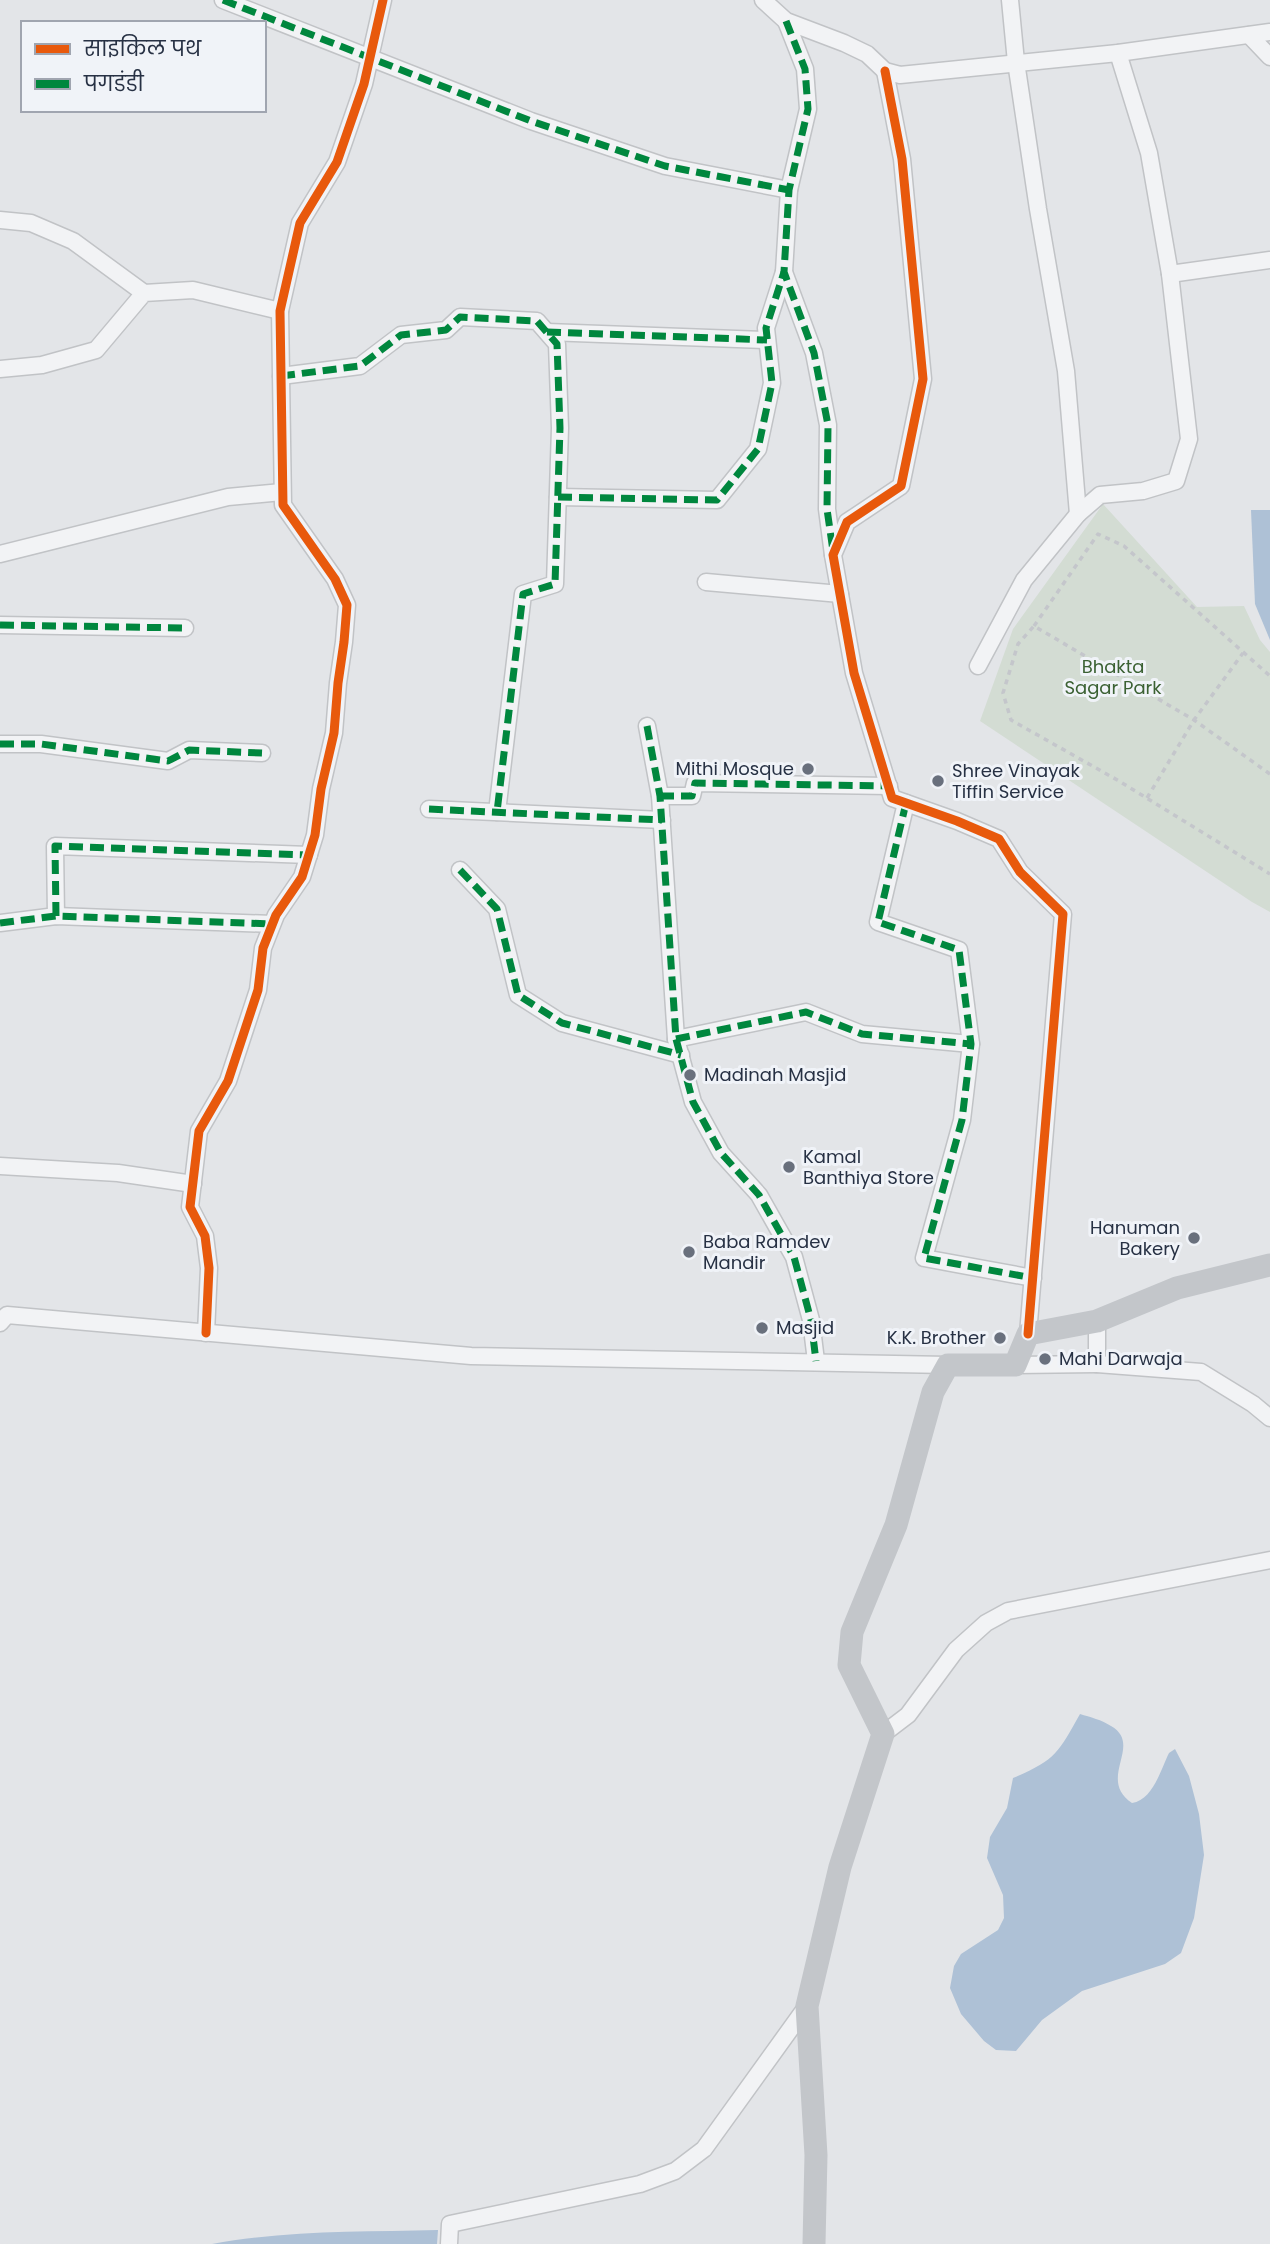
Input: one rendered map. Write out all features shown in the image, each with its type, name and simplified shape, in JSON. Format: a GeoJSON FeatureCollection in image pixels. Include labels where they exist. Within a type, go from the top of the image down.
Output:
{"type":"FeatureCollection","features":[{"type":"Feature","properties":{"kind":"street"},"geometry":{"type":"LineString","coordinates":[[223,0],[531,121],[665,166],[789,190]]}},
{"type":"Feature","properties":{"kind":"street"},"geometry":{"type":"LineString","coordinates":[[206,1333],[209,1268],[205,1236],[190,1207],[199,1131],[228,1081],[258,990],[263,948],[276,915],[302,877],[315,835],[321,789],[334,733],[347,605],[335,579],[283,505],[280,311],[300,223],[337,162],[364,84],[383,0]]}},
{"type":"Feature","properties":{"kind":"street"},"geometry":{"type":"LineString","coordinates":[[763,0],[786,21],[844,43],[867,54],[885,71],[900,75],[1118,53],[1270,32]]}},
{"type":"Feature","properties":{"kind":"street"},"geometry":{"type":"LineString","coordinates":[[1010,0],[1016,62],[1038,209],[1066,371],[1078,514]]}},
{"type":"Feature","properties":{"kind":"street"},"geometry":{"type":"LineString","coordinates":[[558,497],[717,500],[758,449],[772,383],[766,328],[784,272],[789,190],[808,109],[805,69],[786,21]]}},
{"type":"Feature","properties":{"kind":"street"},"geometry":{"type":"LineString","coordinates":[[1249,35],[1270,57]]}},
{"type":"Feature","properties":{"kind":"street"},"geometry":{"type":"LineString","coordinates":[[978,666],[1024,580],[1078,514],[1100,495],[1143,491],[1176,481],[1189,439],[1170,274],[1149,153],[1118,53]]}},
{"type":"Feature","properties":{"kind":"street"},"geometry":{"type":"LineString","coordinates":[[833,555],[847,522],[901,486],[923,379],[902,159],[885,71]]}},
{"type":"Feature","properties":{"kind":"street"},"geometry":{"type":"LineString","coordinates":[[0,220],[31,223],[73,242],[144,293],[193,290],[280,311]]}},
{"type":"Feature","properties":{"kind":"street"},"geometry":{"type":"LineString","coordinates":[[1170,274],[1270,260]]}},
{"type":"Feature","properties":{"kind":"street"},"geometry":{"type":"LineString","coordinates":[[784,272],[814,353],[828,425],[827,509],[833,555],[854,673],[892,798],[999,839],[1020,872],[1063,914],[1028,1334],[1015,1365]]}},
{"type":"Feature","properties":{"kind":"street"},"geometry":{"type":"LineString","coordinates":[[0,369],[42,365],[96,350],[144,293]]}},
{"type":"Feature","properties":{"kind":"street"},"geometry":{"type":"LineString","coordinates":[[281,376],[360,366],[401,335],[446,330],[460,317],[537,321],[557,344],[561,428],[555,584],[523,594],[497,812]]}},
{"type":"Feature","properties":{"kind":"street"},"geometry":{"type":"LineString","coordinates":[[547,332],[767,340]]}},
{"type":"Feature","properties":{"kind":"street"},"geometry":{"type":"LineString","coordinates":[[0,554],[228,497],[282,492]]}},
{"type":"Feature","properties":{"kind":"street"},"geometry":{"type":"LineString","coordinates":[[706,582],[840,594]]}},
{"type":"Feature","properties":{"kind":"street"},"geometry":{"type":"LineString","coordinates":[[0,625],[185,628]]}},
{"type":"Feature","properties":{"kind":"street"},"geometry":{"type":"LineString","coordinates":[[647,726],[660,796],[674,1029],[678,1047],[693,1102],[722,1153],[759,1195],[794,1257],[811,1320],[816,1361]]}},
{"type":"Feature","properties":{"kind":"street"},"geometry":{"type":"LineString","coordinates":[[0,744],[41,744],[168,761],[189,750],[261,752]]}},
{"type":"Feature","properties":{"kind":"street"},"geometry":{"type":"LineString","coordinates":[[660,796],[692,796],[695,783],[888,786]]}},
{"type":"Feature","properties":{"kind":"street"},"geometry":{"type":"LineString","coordinates":[[906,803],[878,922],[959,950],[971,1044],[962,1120],[924,1258],[1033,1278]]}},
{"type":"Feature","properties":{"kind":"street"},"geometry":{"type":"LineString","coordinates":[[429,809],[662,820]]}},
{"type":"Feature","properties":{"kind":"street"},"geometry":{"type":"LineString","coordinates":[[56,916],[55,846],[309,855]]}},
{"type":"Feature","properties":{"kind":"street"},"geometry":{"type":"LineString","coordinates":[[460,870],[497,909],[518,995],[562,1023],[678,1047],[806,1012],[862,1034],[971,1044]]}},
{"type":"Feature","properties":{"kind":"street"},"geometry":{"type":"LineString","coordinates":[[0,923],[56,916],[272,924]]}},
{"type":"Feature","properties":{"kind":"street"},"geometry":{"type":"LineString","coordinates":[[0,1166],[118,1173],[193,1184]]}},
{"type":"Feature","properties":{"kind":"street"},"geometry":{"type":"LineString","coordinates":[[1028,1334],[1097,1321],[1177,1288],[1270,1265]]}},
{"type":"Feature","properties":{"kind":"street"},"geometry":{"type":"LineString","coordinates":[[0,1323],[7,1315],[471,1356],[948,1365],[1097,1364],[1201,1372],[1253,1404],[1270,1418]]}},
{"type":"Feature","properties":{"kind":"street"},"geometry":{"type":"LineString","coordinates":[[1097,1321],[1097,1364]]}},
{"type":"Feature","properties":{"kind":"street"},"geometry":{"type":"LineString","coordinates":[[883,1734],[849,1665],[852,1632],[896,1525],[933,1392],[948,1365]]}},
{"type":"Feature","properties":{"kind":"street"},"geometry":{"type":"LineString","coordinates":[[814,2244],[816,2155],[807,2006],[841,1867],[883,1734],[908,1715],[956,1650],[986,1623],[1008,1611],[1270,1560]]}},
{"type":"Feature","properties":{"kind":"street"},"geometry":{"type":"LineString","coordinates":[[449,2244],[450,2224],[640,2184],[676,2171],[704,2149],[807,2006]]}},
{"type":"Feature","properties":{"kind":"path"},"geometry":{"type":"LineString","coordinates":[[1270,676],[1124,546],[1098,534],[1034,626],[1018,644],[1003,693],[1011,720],[1147,798],[1270,874]]}},
{"type":"Feature","properties":{"kind":"path"},"geometry":{"type":"LineString","coordinates":[[1034,626],[1194,720],[1270,774]]}},
{"type":"Feature","properties":{"kind":"path"},"geometry":{"type":"LineString","coordinates":[[1147,798],[1194,720],[1242,653]]}},
{"type":"Feature","properties":{"kind":"green space","name":"Bhakta Sagar Park"},"geometry":{"type":"Polygon","coordinates":[[[1103,504],[1197,607],[1244,606],[1260,640],[1270,652],[1270,912],[980,721],[1013,629],[1103,504]]]}},
{"type":"Feature","properties":{"kind":"water"},"geometry":{"type":"Polygon","coordinates":[[[1251,510],[1270,510],[1270,640],[1255,604],[1251,510]]]}},
{"type":"Feature","properties":{"kind":"water"},"geometry":{"type":"Polygon","coordinates":[[[1080,1714],[1104,1722],[1120,1734],[1123,1752],[1118,1784],[1122,1794],[1132,1803],[1139,1801],[1151,1790],[1169,1753],[1175,1749],[1189,1776],[1199,1814],[1204,1855],[1194,1918],[1181,1953],[1165,1964],[1082,1991],[1042,2020],[1016,2051],[996,2050],[984,2041],[961,2014],[950,1988],[954,1966],[961,1954],[998,1930],[1004,1918],[1003,1895],[987,1858],[990,1837],[1007,1808],[1013,1778],[1039,1766],[1054,1754],[1080,1714]]]}},
{"type":"Feature","properties":{"kind":"water"},"geometry":{"type":"Polygon","coordinates":[[[438,2230],[437,2244],[212,2244],[296,2234],[438,2230]]]}},
{"type":"Feature","properties":{"kind":"marked path"},"geometry":{"type":"LineString","coordinates":[[223,0],[531,121],[665,166],[789,190]]}},
{"type":"Feature","properties":{"kind":"marked path"},"geometry":{"type":"LineString","coordinates":[[786,21],[805,69],[808,109],[789,190],[784,272],[814,353],[828,425],[827,509],[833,551]]}},
{"type":"Feature","properties":{"kind":"marked path"},"geometry":{"type":"LineString","coordinates":[[558,497],[717,500],[758,449],[772,383],[766,328],[784,272]]}},
{"type":"Feature","properties":{"kind":"marked path"},"geometry":{"type":"LineString","coordinates":[[281,376],[360,366],[401,335],[446,330],[460,317],[537,321],[557,344],[560,428],[555,584],[523,594],[497,812]]}},
{"type":"Feature","properties":{"kind":"marked path"},"geometry":{"type":"LineString","coordinates":[[547,332],[767,340]]}},
{"type":"Feature","properties":{"kind":"marked path"},"geometry":{"type":"LineString","coordinates":[[0,625],[185,628]]}},
{"type":"Feature","properties":{"kind":"marked path"},"geometry":{"type":"LineString","coordinates":[[647,726],[660,796],[676,1039],[693,1102],[721,1153],[759,1195],[794,1257],[811,1320],[816,1361]]}},
{"type":"Feature","properties":{"kind":"marked path"},"geometry":{"type":"LineString","coordinates":[[0,744],[41,744],[168,761],[189,750],[262,753]]}},
{"type":"Feature","properties":{"kind":"marked path"},"geometry":{"type":"LineString","coordinates":[[660,796],[692,796],[695,783],[889,786]]}},
{"type":"Feature","properties":{"kind":"marked path"},"geometry":{"type":"LineString","coordinates":[[906,803],[878,922],[959,950],[971,1044],[962,1120],[924,1258],[1033,1278]]}},
{"type":"Feature","properties":{"kind":"marked path"},"geometry":{"type":"LineString","coordinates":[[429,809],[662,820]]}},
{"type":"Feature","properties":{"kind":"marked path"},"geometry":{"type":"LineString","coordinates":[[56,916],[55,846],[309,855]]}},
{"type":"Feature","properties":{"kind":"marked path"},"geometry":{"type":"LineString","coordinates":[[460,870],[497,909],[518,995],[562,1023],[681,1055]]}},
{"type":"Feature","properties":{"kind":"marked path"},"geometry":{"type":"LineString","coordinates":[[0,923],[56,916],[272,924]]}},
{"type":"Feature","properties":{"kind":"marked path"},"geometry":{"type":"LineString","coordinates":[[676,1039],[806,1012],[862,1034],[971,1044]]}},
{"type":"Feature","properties":{"kind":"cycle path"},"geometry":{"type":"LineString","coordinates":[[206,1333],[209,1268],[205,1236],[190,1207],[199,1131],[228,1081],[258,990],[263,948],[276,915],[302,877],[315,835],[321,789],[334,733],[347,605],[335,579],[283,505],[280,311],[300,223],[337,162],[364,84],[383,0]]}},
{"type":"Feature","properties":{"kind":"cycle path"},"geometry":{"type":"LineString","coordinates":[[885,71],[902,159],[923,379],[901,486],[847,522],[833,555],[854,673],[892,798],[999,839],[1020,872],[1063,914],[1028,1334]]}},
{"type":"Feature","properties":{"kind":"place","name":"Mithi Mosque"},"geometry":{"type":"Point","coordinates":[808,769]}},
{"type":"Feature","properties":{"kind":"place","name":"Shree Vinayak Tiffin Service"},"geometry":{"type":"Point","coordinates":[938,781]}},
{"type":"Feature","properties":{"kind":"place","name":"Madinah Masjid"},"geometry":{"type":"Point","coordinates":[690,1075]}},
{"type":"Feature","properties":{"kind":"place","name":"Kamal Banthiya Store"},"geometry":{"type":"Point","coordinates":[789,1167]}},
{"type":"Feature","properties":{"kind":"place","name":"Hanuman Bakery"},"geometry":{"type":"Point","coordinates":[1194,1238]}},
{"type":"Feature","properties":{"kind":"place","name":"Baba Ramdev Mandir"},"geometry":{"type":"Point","coordinates":[689,1252]}},
{"type":"Feature","properties":{"kind":"place","name":"Masjid"},"geometry":{"type":"Point","coordinates":[762,1328]}},
{"type":"Feature","properties":{"kind":"place","name":"K.K. Brother"},"geometry":{"type":"Point","coordinates":[1000,1338]}},
{"type":"Feature","properties":{"kind":"place","name":"Mahi Darwaja"},"geometry":{"type":"Point","coordinates":[1045,1359]}}]}
